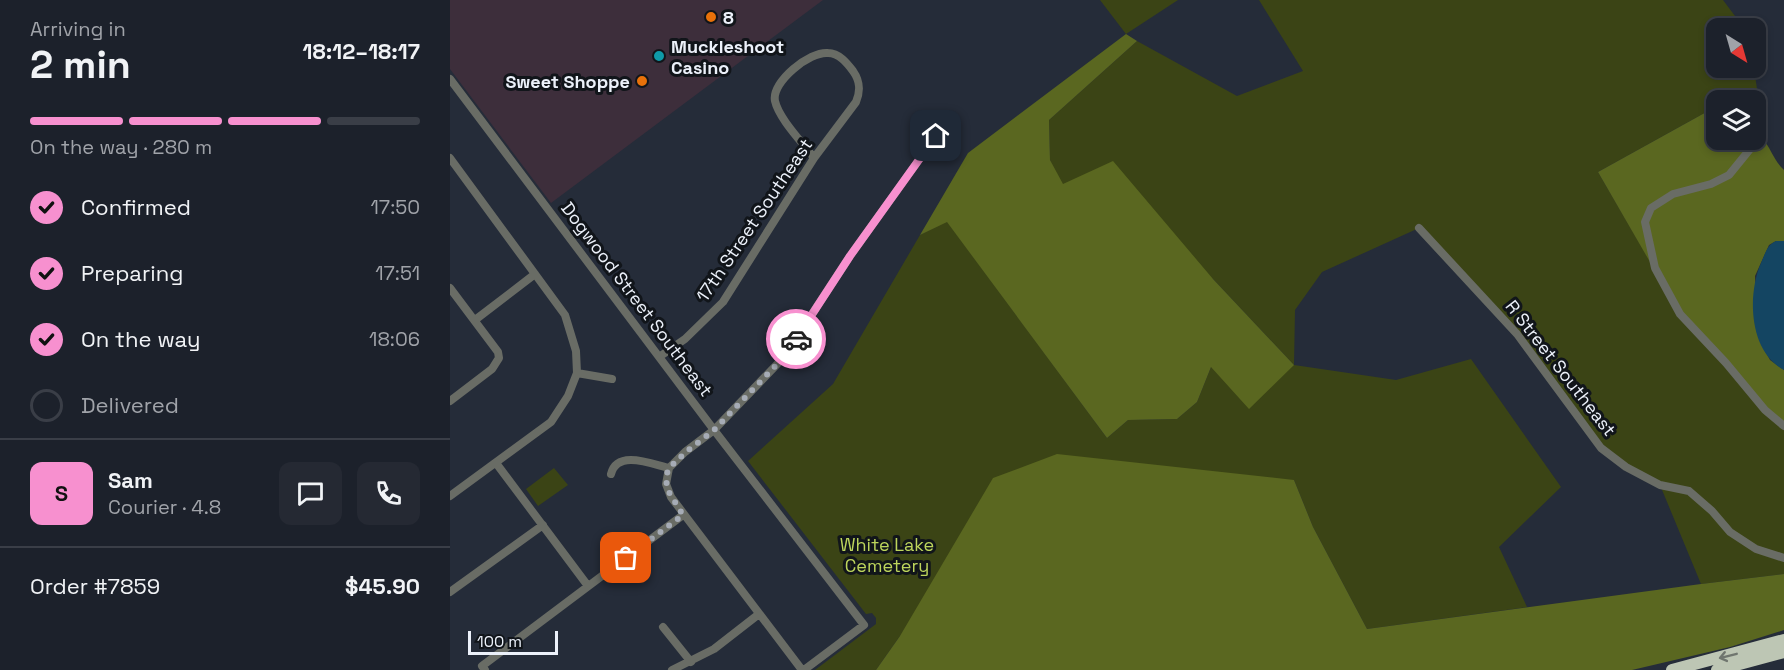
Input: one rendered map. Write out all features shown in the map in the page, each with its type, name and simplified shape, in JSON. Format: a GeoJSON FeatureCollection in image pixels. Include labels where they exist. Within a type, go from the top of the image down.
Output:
{"type":"FeatureCollection","features":[{"type":"Feature","properties":{"kind":"highway"},"geometry":{"type":"LineString","coordinates":[[1672,670],[1784,640]]}},
{"type":"Feature","properties":{"kind":"highway"},"geometry":{"type":"LineString","coordinates":[[1717,670],[1784,652]]}},
{"type":"Feature","properties":{"kind":"street","name":"17th Street Southeast"},"geometry":{"type":"LineString","coordinates":[[659,357],[685,339],[723,302],[814,158],[856,102],[858,80],[844,61],[836,54],[826,52],[809,58],[781,81],[775,90],[776,104],[814,158]]}},
{"type":"Feature","properties":{"kind":"street","name":"Dogwood Street Southeast"},"geometry":{"type":"LineString","coordinates":[[450,79],[714,430],[864,624],[803,670]]}},
{"type":"Feature","properties":{"kind":"street"},"geometry":{"type":"LineString","coordinates":[[803,670],[683,515],[667,489],[666,476],[669,468],[714,430],[784,357],[850,256],[936,136]]}},
{"type":"Feature","properties":{"kind":"street"},"geometry":{"type":"LineString","coordinates":[[1749,150],[1729,175],[1711,184],[1673,194],[1652,208],[1645,222],[1655,268],[1680,314],[1726,363],[1765,410],[1784,426]]}},
{"type":"Feature","properties":{"kind":"street"},"geometry":{"type":"LineString","coordinates":[[450,159],[565,315],[576,351],[577,373],[568,396],[551,422],[450,496]]}},
{"type":"Feature","properties":{"kind":"street","name":"R Street Southeast"},"geometry":{"type":"LineString","coordinates":[[1419,228],[1517,334],[1601,448],[1626,467],[1660,485],[1689,491],[1712,511],[1730,532],[1756,549],[1784,558]]}},
{"type":"Feature","properties":{"kind":"street"},"geometry":{"type":"LineString","coordinates":[[475,320],[535,274]]}},
{"type":"Feature","properties":{"kind":"street"},"geometry":{"type":"LineString","coordinates":[[450,288],[498,352],[499,358],[492,369],[450,401]]}},
{"type":"Feature","properties":{"kind":"street"},"geometry":{"type":"LineString","coordinates":[[577,373],[612,379]]}},
{"type":"Feature","properties":{"kind":"street"},"geometry":{"type":"LineString","coordinates":[[611,474],[616,464],[631,459],[669,468]]}},
{"type":"Feature","properties":{"kind":"street"},"geometry":{"type":"LineString","coordinates":[[496,463],[588,586]]}},
{"type":"Feature","properties":{"kind":"street"},"geometry":{"type":"LineString","coordinates":[[484,668],[683,515]]}},
{"type":"Feature","properties":{"kind":"street"},"geometry":{"type":"LineString","coordinates":[[450,592],[543,525]]}},
{"type":"Feature","properties":{"kind":"street"},"geometry":{"type":"LineString","coordinates":[[672,670],[714,650],[759,614]]}},
{"type":"Feature","properties":{"kind":"street"},"geometry":{"type":"LineString","coordinates":[[663,627],[691,662]]}},
{"type":"Feature","properties":{"kind":"shaded area"},"geometry":{"type":"Polygon","coordinates":[[[450,0],[823,0],[551,203],[450,69],[450,0]]]}},
{"type":"Feature","properties":{"kind":"green space"},"geometry":{"type":"Polygon","coordinates":[[[1100,0],[1178,0],[1126,34],[1100,0]]]}},
{"type":"Feature","properties":{"kind":"green space"},"geometry":{"type":"Polygon","coordinates":[[[1259,0],[1723,0],[1736,18],[1706,18],[1706,78],[1755,78],[1756,90],[1706,90],[1706,112],[1598,172],[1677,307],[1784,426],[1784,574],[1701,584],[1660,485],[1601,448],[1517,334],[1419,228],[1322,272],[1295,310],[1294,365],[1213,279],[1061,188],[1050,160],[1049,120],[1137,41],[1237,96],[1303,71],[1259,0]]]}},
{"type":"Feature","properties":{"kind":"green space"},"geometry":{"type":"Polygon","coordinates":[[[1126,34],[1137,41],[1049,120],[1050,160],[1063,184],[1113,161],[1213,279],[1294,365],[1249,409],[1211,367],[1197,402],[1177,419],[1128,420],[1107,438],[947,222],[920,235],[968,153],[1126,34]]]}},
{"type":"Feature","properties":{"kind":"green space"},"geometry":{"type":"Polygon","coordinates":[[[1706,112],[1706,150],[1766,150],[1766,143],[1768,146],[1784,170],[1784,241],[1776,241],[1769,245],[1755,276],[1758,333],[1770,360],[1784,370],[1784,426],[1680,314],[1598,172],[1706,112]]]}},
{"type":"Feature","properties":{"kind":"green space","name":"White Lake Cemetery"},"geometry":{"type":"Polygon","coordinates":[[[947,221],[1107,438],[1128,420],[1177,419],[1197,402],[1211,367],[1294,365],[1396,380],[1471,359],[1561,487],[1499,547],[1527,607],[1367,629],[1313,527],[1294,480],[900,636],[876,670],[815,670],[876,624],[876,618],[872,613],[866,614],[748,461],[833,384],[920,235],[947,221]]]}},
{"type":"Feature","properties":{"kind":"green space"},"geometry":{"type":"Polygon","coordinates":[[[1057,454],[1294,480],[1313,527],[1367,629],[1784,574],[1784,630],[1730,647],[1632,670],[876,670],[900,636],[993,478],[1057,454]]]}},
{"type":"Feature","properties":{"kind":"green space"},"geometry":{"type":"Polygon","coordinates":[[[554,468],[568,485],[538,506],[526,489],[554,468]]]}},
{"type":"Feature","properties":{"kind":"water"},"geometry":{"type":"Polygon","coordinates":[[[1776,241],[1784,241],[1784,370],[1772,362],[1764,350],[1754,322],[1753,306],[1761,263],[1768,247],[1776,241]]]}},
{"type":"Feature","properties":{"kind":"way so far"},"geometry":{"type":"LineString","coordinates":[[626,558],[683,515],[667,489],[666,476],[669,468],[714,430],[784,357],[796,339]]}},
{"type":"Feature","properties":{"kind":"place","name":"8"},"geometry":{"type":"Point","coordinates":[711,17]}},
{"type":"Feature","properties":{"kind":"place","name":"Muckleshoot Casino"},"geometry":{"type":"Point","coordinates":[659,56]}},
{"type":"Feature","properties":{"kind":"place","name":"Sweet Shoppe"},"geometry":{"type":"Point","coordinates":[642,81]}},
{"type":"Feature","properties":{"kind":"route"},"geometry":{"type":"LineString","coordinates":[[796,339],[850,256],[936,136]]}}]}
